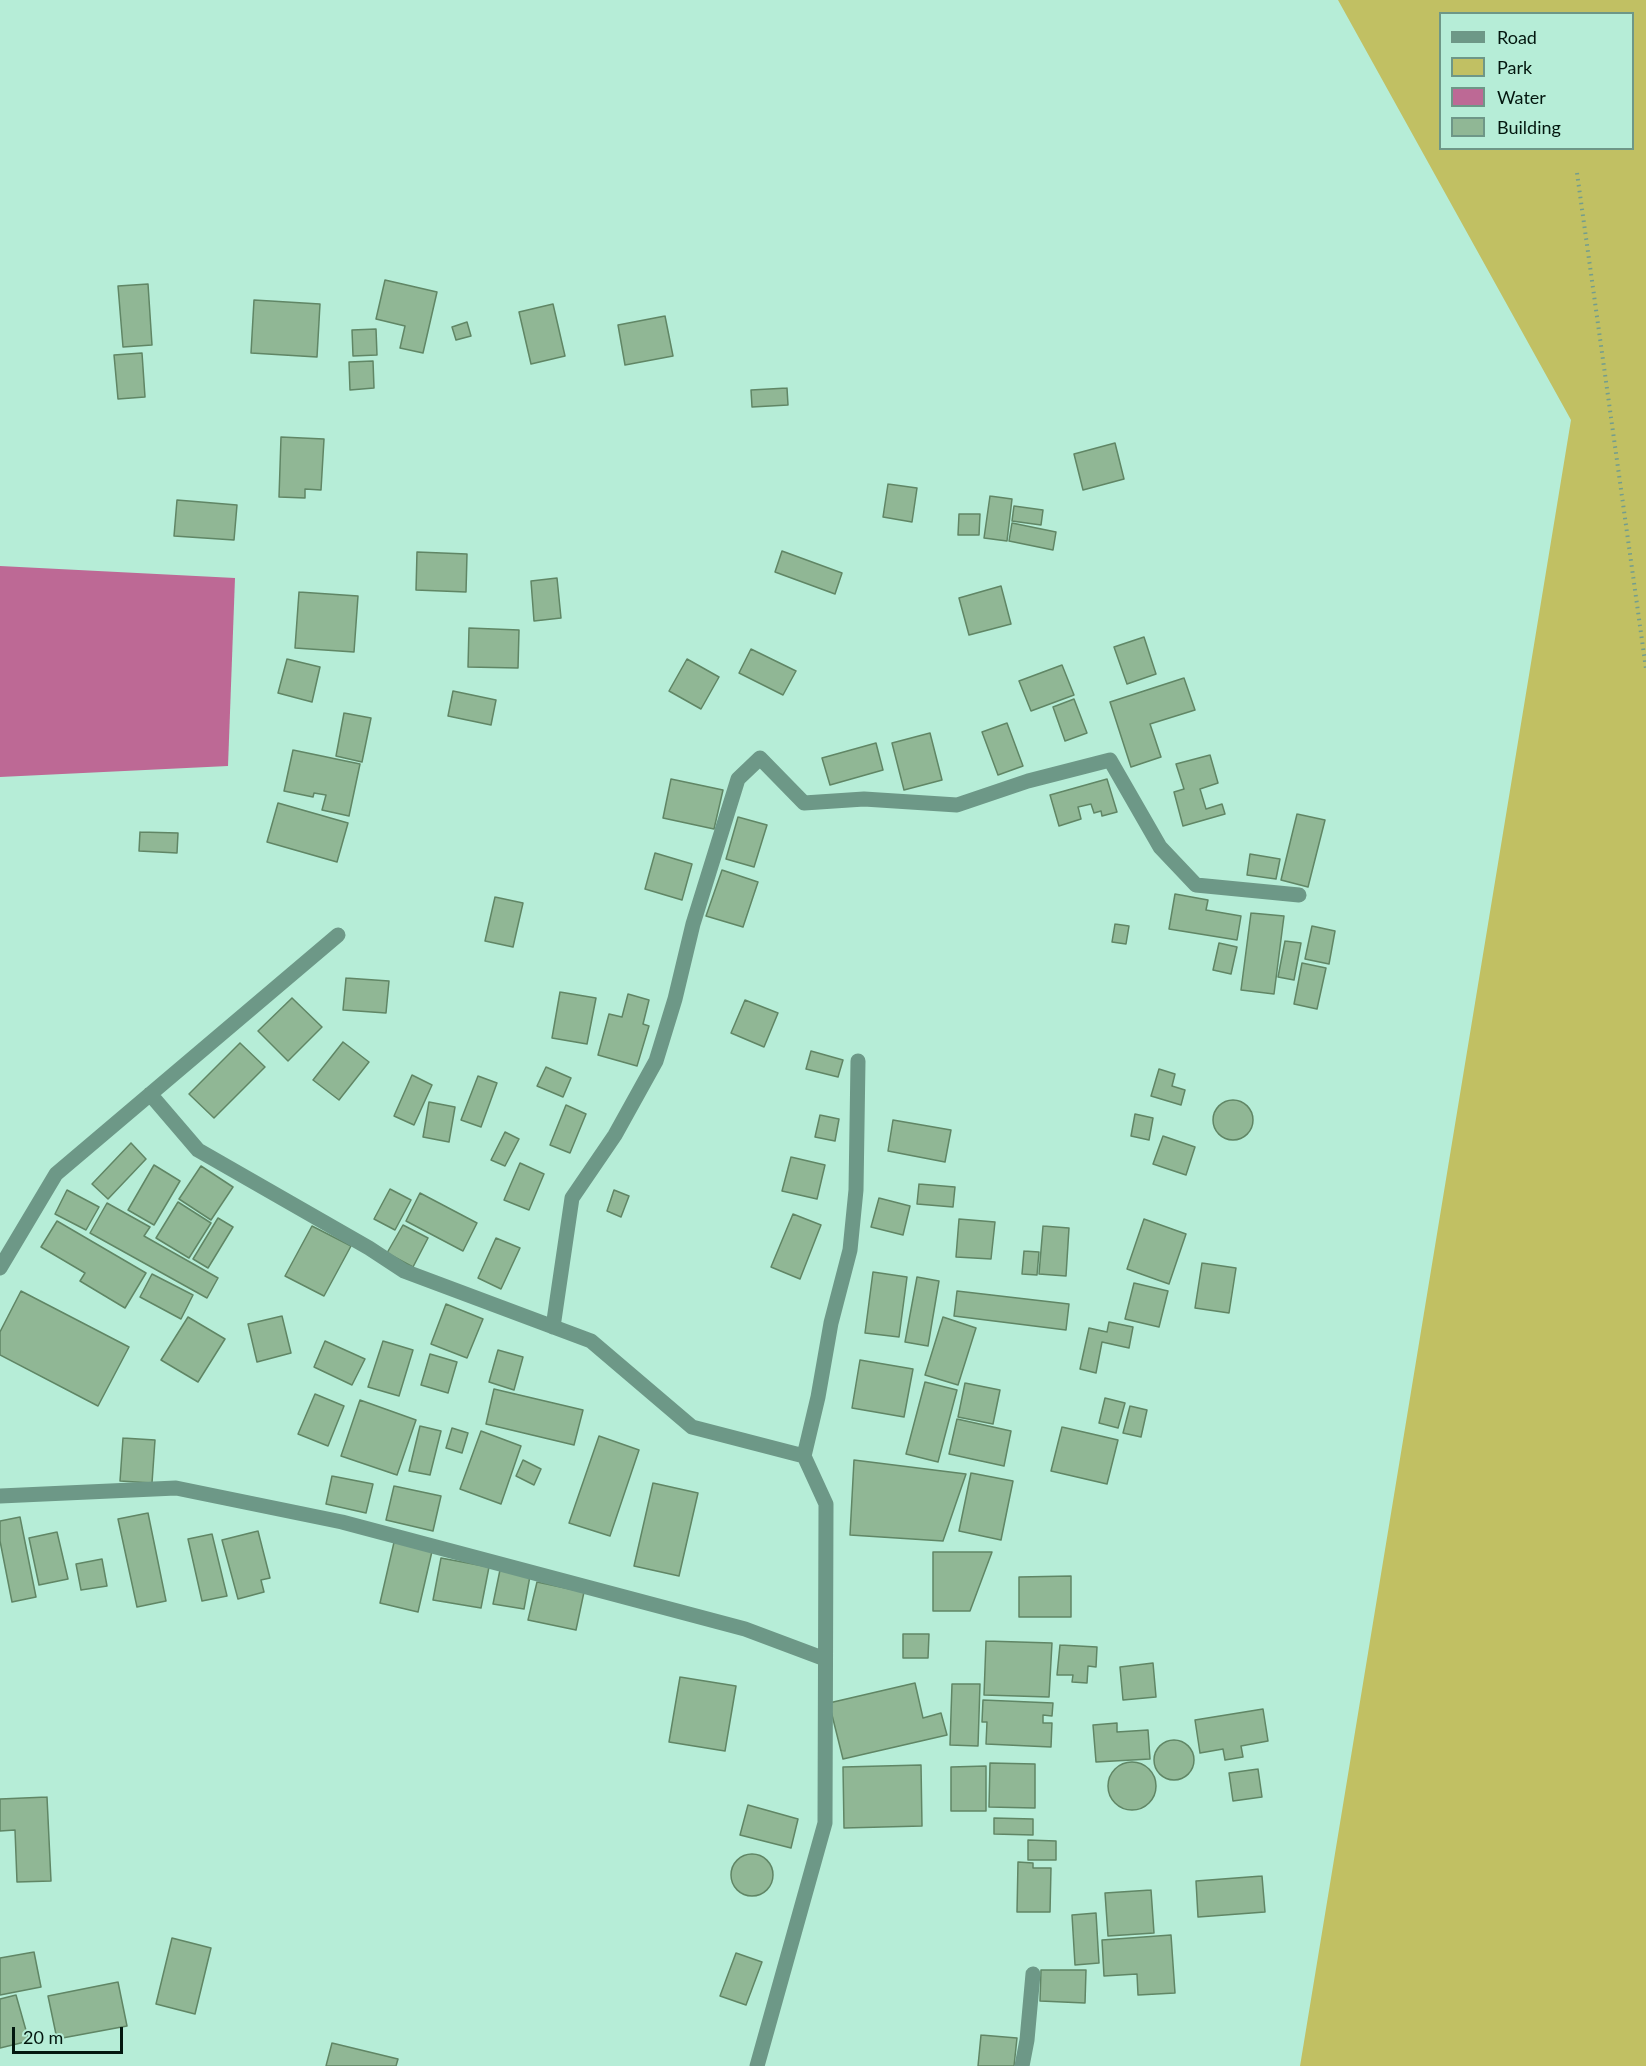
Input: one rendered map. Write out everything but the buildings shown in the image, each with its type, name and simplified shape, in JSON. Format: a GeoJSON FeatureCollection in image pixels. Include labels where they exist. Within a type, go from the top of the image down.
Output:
{"type":"FeatureCollection","features":[{"type":"Feature","properties":{"kind":"street"},"geometry":{"type":"LineString","coordinates":[[553,1327],[572,1198],[615,1136],[656,1061],[675,999],[693,924],[738,779],[760,759],[804,803],[864,799],[957,805],[1028,781],[1110,760],[1160,847],[1196,885],[1299,896]]}},
{"type":"Feature","properties":{"kind":"street"},"geometry":{"type":"LineString","coordinates":[[0,1268],[56,1174],[338,935]]}},
{"type":"Feature","properties":{"kind":"street"},"geometry":{"type":"LineString","coordinates":[[756,2066],[825,1823],[826,1504],[804,1456],[831,1323],[850,1250],[856,1190],[858,1061]]}},
{"type":"Feature","properties":{"kind":"street"},"geometry":{"type":"LineString","coordinates":[[150,1095],[198,1150],[369,1248],[404,1271],[591,1341],[692,1426],[804,1456]]}},
{"type":"Feature","properties":{"kind":"street"},"geometry":{"type":"LineString","coordinates":[[0,1496],[176,1488],[353,1525],[745,1629],[825,1659]]}},
{"type":"Feature","properties":{"kind":"street"},"geometry":{"type":"LineString","coordinates":[[1022,2066],[1034,1974]]}},
{"type":"Feature","properties":{"kind":"path"},"geometry":{"type":"LineString","coordinates":[[1577,173],[1646,669]]}},
{"type":"Feature","properties":{"kind":"green space"},"geometry":{"type":"Polygon","coordinates":[[[1338,0],[1646,0],[1646,2066],[1300,2066],[1571,420],[1338,0]]]}},
{"type":"Feature","properties":{"kind":"water"},"geometry":{"type":"Polygon","coordinates":[[[0,566],[235,578],[228,766],[0,777],[0,566]]]}}]}
